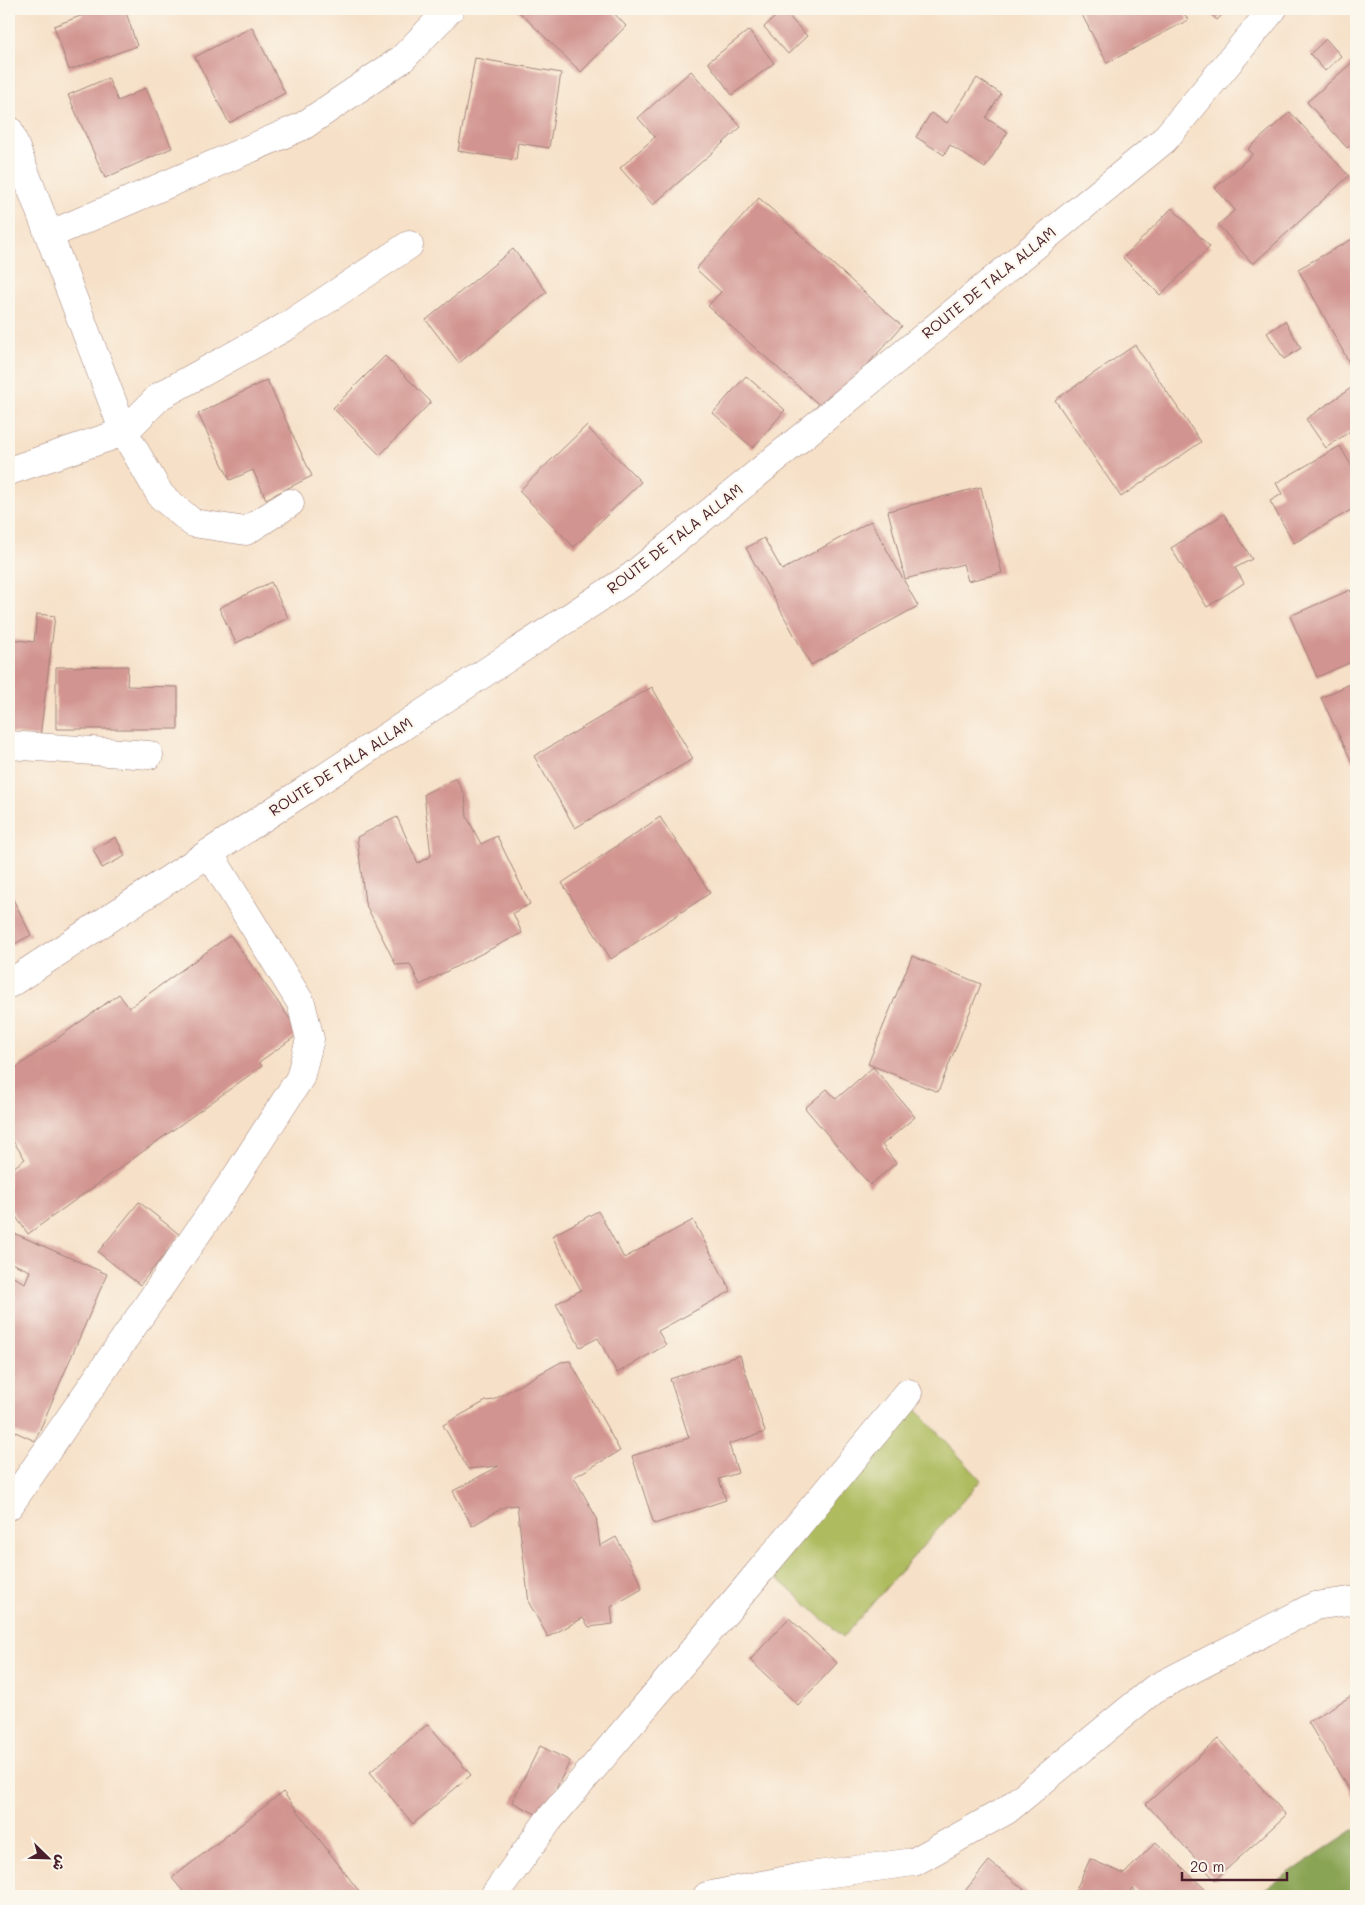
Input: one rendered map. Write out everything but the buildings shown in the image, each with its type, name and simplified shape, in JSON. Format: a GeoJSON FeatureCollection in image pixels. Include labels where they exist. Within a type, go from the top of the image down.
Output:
{"type":"FeatureCollection","features":[{"type":"Feature","properties":{"kind":"street"},"geometry":{"type":"LineString","coordinates":[[48,235],[303,126],[402,59],[450,9]]}},
{"type":"Feature","properties":{"kind":"street","name":"ROUTE DE TALA ALLAM"},"geometry":{"type":"LineString","coordinates":[[9,984],[631,577],[1164,140],[1273,9]]}},
{"type":"Feature","properties":{"kind":"street"},"geometry":{"type":"LineString","coordinates":[[9,130],[124,432],[162,496],[193,523],[246,530],[290,503]]}},
{"type":"Feature","properties":{"kind":"street"},"geometry":{"type":"LineString","coordinates":[[9,471],[124,432],[160,396],[287,326],[409,245]]}},
{"type":"Feature","properties":{"kind":"street"},"geometry":{"type":"LineString","coordinates":[[9,745],[149,755]]}},
{"type":"Feature","properties":{"kind":"street"},"geometry":{"type":"LineString","coordinates":[[9,1506],[236,1177],[300,1078],[310,1039],[301,1003],[209,853]]}},
{"type":"Feature","properties":{"kind":"street"},"geometry":{"type":"LineString","coordinates":[[494,1896],[548,1821],[741,1594],[908,1393]]}},
{"type":"Feature","properties":{"kind":"street"},"geometry":{"type":"LineString","coordinates":[[707,1896],[802,1877],[914,1862],[1006,1810],[1154,1688],[1315,1606],[1356,1600]]}},
{"type":"Feature","properties":{"kind":"green space"},"geometry":{"type":"Polygon","coordinates":[[[913,1406],[981,1480],[843,1637],[764,1566],[913,1406]]]}},
{"type":"Feature","properties":{"kind":"green space"},"geometry":{"type":"Polygon","coordinates":[[[1356,1828],[1356,1896],[1254,1896],[1356,1828]]]}}]}
